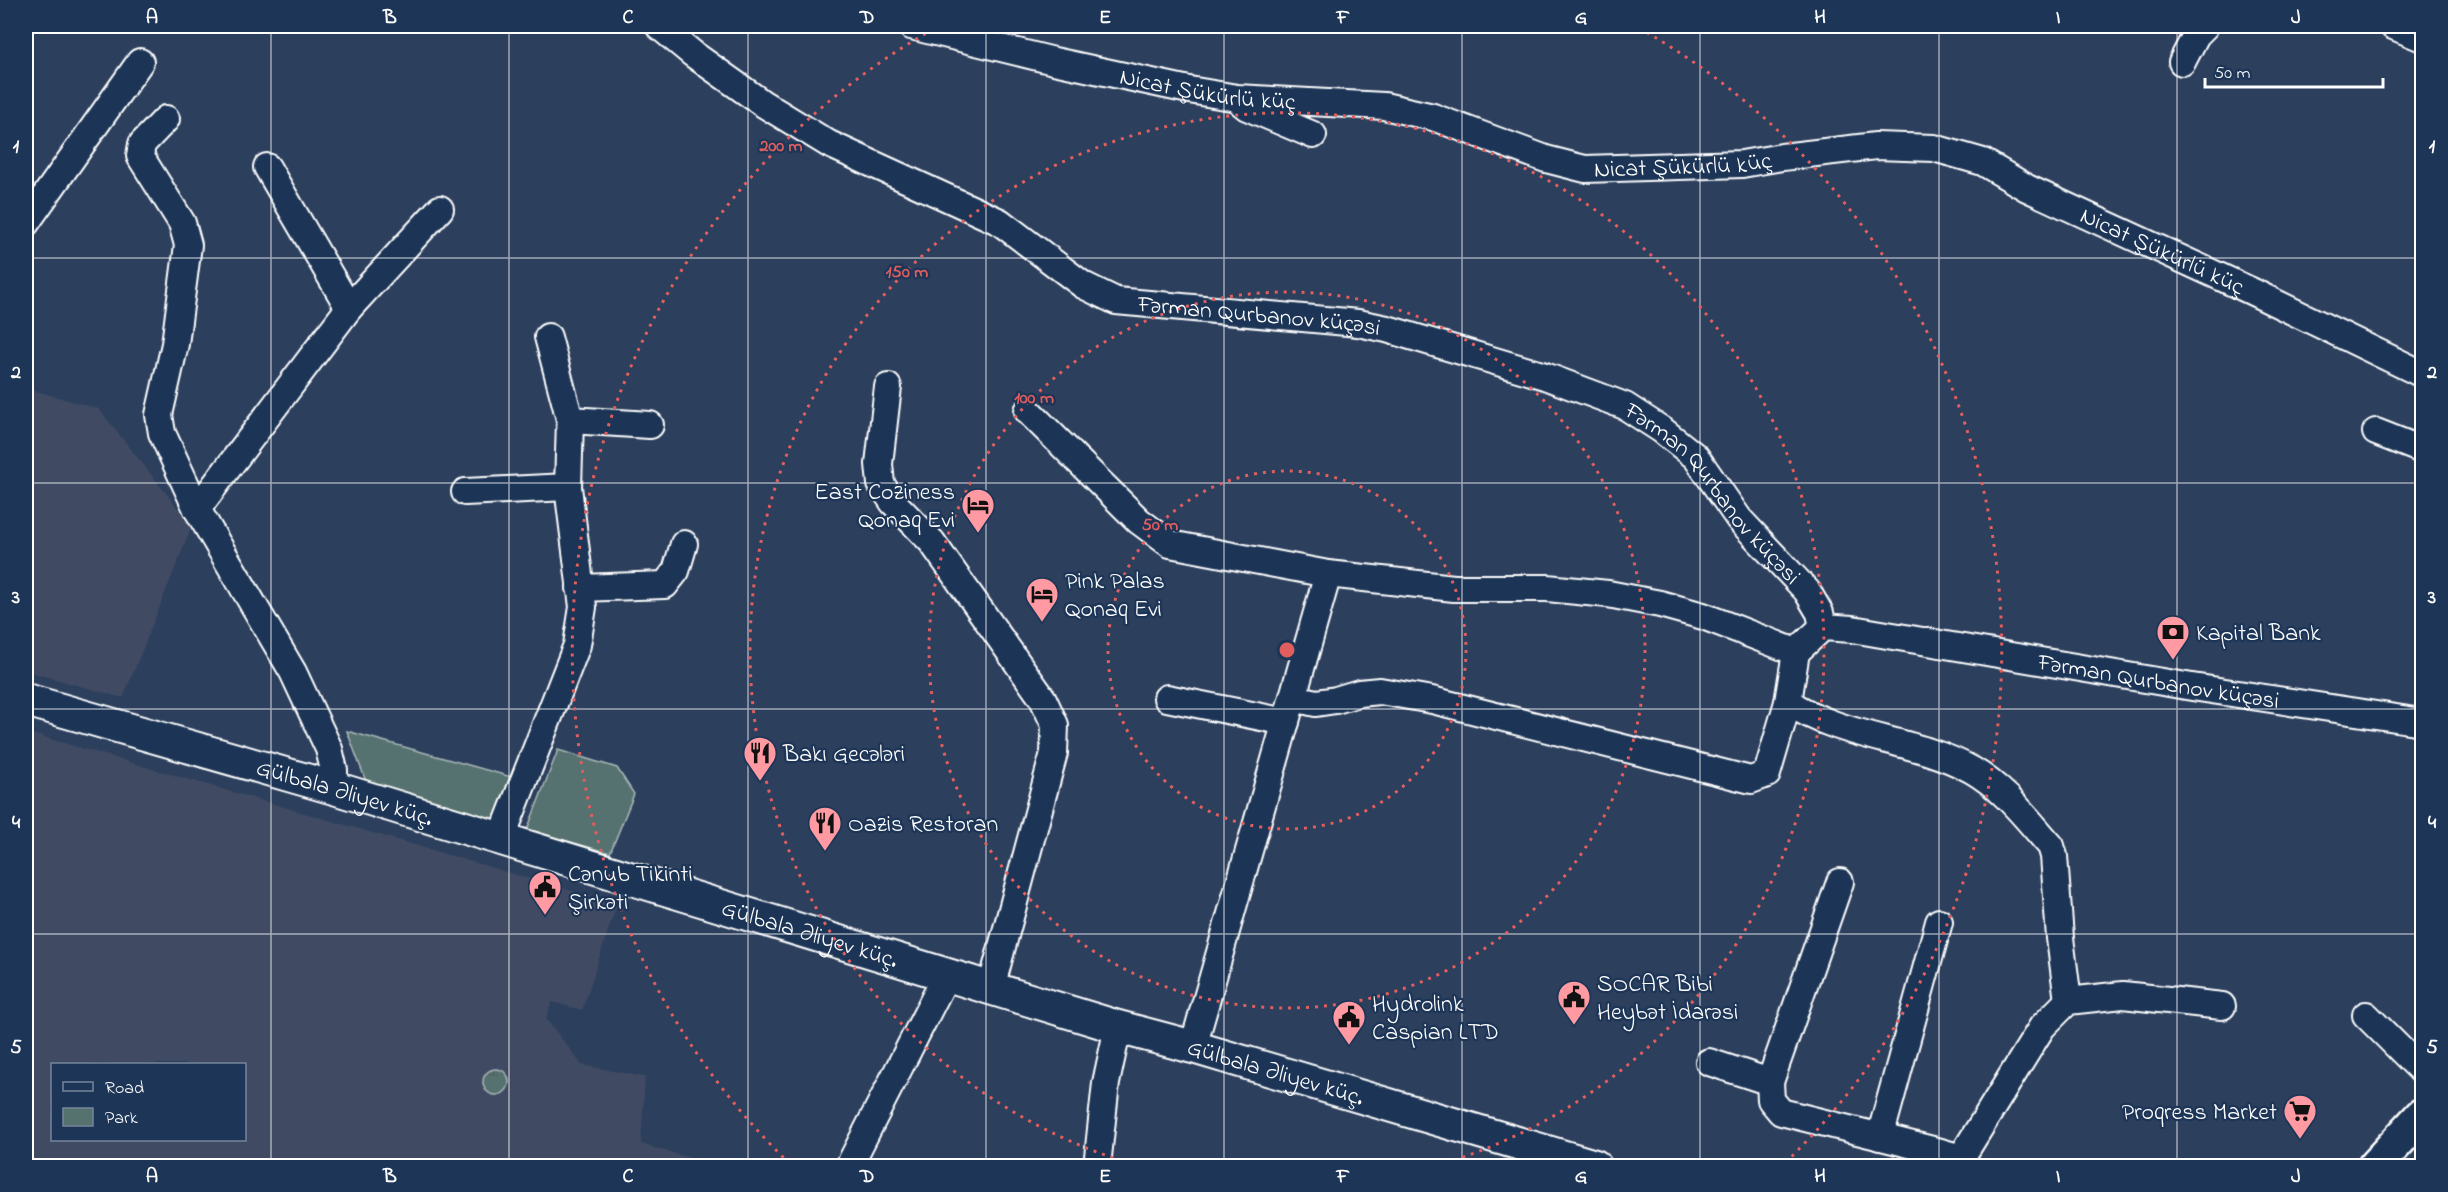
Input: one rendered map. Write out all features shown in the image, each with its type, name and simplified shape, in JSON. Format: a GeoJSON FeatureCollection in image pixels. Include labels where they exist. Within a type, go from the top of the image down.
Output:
{"type":"FeatureCollection","features":[{"type":"Feature","properties":{"kind":"main road"},"geometry":{"type":"LineString","coordinates":[[2375,1167],[2422,1115]]}},
{"type":"Feature","properties":{"kind":"street","name":"Fərman Qurbanov küçəsi"},"geometry":{"type":"LineString","coordinates":[[659,26],[693,54],[762,103],[820,139],[1000,222],[1083,285],[1100,295],[1116,301],[1358,323],[1387,329],[1545,376],[1625,406],[1662,430],[1696,457],[1739,519],[1807,591],[1820,613],[1823,627],[1852,629],[2192,687],[2422,722]]}},
{"type":"Feature","properties":{"kind":"street","name":"Nicat Şükürlü küç"},"geometry":{"type":"LineString","coordinates":[[911,26],[954,31],[1054,61],[1190,90],[1238,98],[1384,106],[1434,117],[1546,159],[1584,169],[1742,164],[1876,146],[1934,148],[1983,162],[2027,188],[2251,291],[2422,374]]}},
{"type":"Feature","properties":{"kind":"street"},"geometry":{"type":"LineString","coordinates":[[2182,62],[2196,35],[2205,26]]}},
{"type":"Feature","properties":{"kind":"street"},"geometry":{"type":"LineString","coordinates":[[2393,26],[2422,38]]}},
{"type":"Feature","properties":{"kind":"street"},"geometry":{"type":"LineString","coordinates":[[26,223],[140,62]]}},
{"type":"Feature","properties":{"kind":"street"},"geometry":{"type":"LineString","coordinates":[[1238,98],[1247,107],[1313,135]]}},
{"type":"Feature","properties":{"kind":"street"},"geometry":{"type":"LineString","coordinates":[[166,119],[142,144],[140,156],[182,224],[188,244],[175,344],[159,414],[162,433],[198,509],[293,672],[329,749],[334,770],[334,788]]}},
{"type":"Feature","properties":{"kind":"street"},"geometry":{"type":"LineString","coordinates":[[267,168],[350,308]]}},
{"type":"Feature","properties":{"kind":"street"},"geometry":{"type":"LineString","coordinates":[[198,509],[350,308],[440,209]]}},
{"type":"Feature","properties":{"kind":"street"},"geometry":{"type":"LineString","coordinates":[[501,839],[577,645],[583,607],[568,487],[570,420],[548,337]]}},
{"type":"Feature","properties":{"kind":"street"},"geometry":{"type":"LineString","coordinates":[[888,387],[879,464],[881,484],[892,502],[932,542],[1043,699],[1054,725],[1054,753],[991,988]]}},
{"type":"Feature","properties":{"kind":"street"},"geometry":{"type":"LineString","coordinates":[[1028,411],[1139,520],[1170,544],[1328,574],[1454,588],[1547,588],[1608,594],[1660,604],[1703,616],[1796,652]]}},
{"type":"Feature","properties":{"kind":"street"},"geometry":{"type":"LineString","coordinates":[[570,420],[650,425]]}},
{"type":"Feature","properties":{"kind":"street"},"geometry":{"type":"LineString","coordinates":[[2376,432],[2422,450]]}},
{"type":"Feature","properties":{"kind":"street"},"geometry":{"type":"LineString","coordinates":[[465,492],[568,487]]}},
{"type":"Feature","properties":{"kind":"street"},"geometry":{"type":"LineString","coordinates":[[580,588],[665,585],[676,571],[684,544]]}},
{"type":"Feature","properties":{"kind":"street"},"geometry":{"type":"LineString","coordinates":[[1193,1047],[1328,574]]}},
{"type":"Feature","properties":{"kind":"street"},"geometry":{"type":"LineString","coordinates":[[1167,699],[1289,710],[1359,693],[1380,691],[1421,698],[1751,780],[1767,774],[1788,702],[1796,652],[1823,627]]}},
{"type":"Feature","properties":{"kind":"street","name":"Gülbala Əliyev küç."},"geometry":{"type":"LineString","coordinates":[[26,700],[334,788],[1118,1027],[1193,1047],[1594,1167]]}},
{"type":"Feature","properties":{"kind":"street"},"geometry":{"type":"LineString","coordinates":[[1788,702],[1802,712],[1863,734],[1954,761],[1974,771],[2008,797],[2051,846],[2054,856],[2060,938],[2068,1001]]}},
{"type":"Feature","properties":{"kind":"street"},"geometry":{"type":"LineString","coordinates":[[1840,882],[1770,1082],[1771,1100],[1781,1112],[1880,1137],[1963,1162],[2042,1027],[2068,1001],[2123,995],[2222,1006]]}},
{"type":"Feature","properties":{"kind":"street"},"geometry":{"type":"LineString","coordinates":[[1880,1137],[1939,922]]}},
{"type":"Feature","properties":{"kind":"street"},"geometry":{"type":"LineString","coordinates":[[849,1167],[947,974]]}},
{"type":"Feature","properties":{"kind":"street"},"geometry":{"type":"LineString","coordinates":[[2366,1015],[2422,1071]]}},
{"type":"Feature","properties":{"kind":"street"},"geometry":{"type":"LineString","coordinates":[[1096,1167],[1106,1083],[1118,1027]]}},
{"type":"Feature","properties":{"kind":"street"},"geometry":{"type":"LineString","coordinates":[[1709,1062],[1770,1082]]}},
{"type":"Feature","properties":{"kind":"shaded area"},"geometry":{"type":"Polygon","coordinates":[[[26,388],[99,409],[192,526],[123,698],[26,671],[26,388]]]}},
{"type":"Feature","properties":{"kind":"shaded area"},"geometry":{"type":"Polygon","coordinates":[[[26,732],[617,904],[582,1010],[552,1002],[546,1019],[582,1065],[645,1077],[641,1144],[718,1166],[26,1166],[26,732]]]}},
{"type":"Feature","properties":{"kind":"green space"},"geometry":{"type":"Polygon","coordinates":[[[347,731],[515,778],[499,821],[367,784],[347,731]]]}},
{"type":"Feature","properties":{"kind":"green space"},"geometry":{"type":"Polygon","coordinates":[[[558,750],[617,768],[634,794],[610,853],[527,830],[558,750]]]}},
{"type":"Feature","properties":{"kind":"green space"},"geometry":{"type":"Polygon","coordinates":[[[496,1069],[505,1073],[509,1082],[505,1091],[496,1095],[487,1091],[483,1082],[487,1073],[496,1069]]]}},
{"type":"Feature","properties":{"kind":"place","name":"East Coziness Qonaq Evi"},"geometry":{"type":"Point","coordinates":[978,534]}},
{"type":"Feature","properties":{"kind":"place","name":"Pink Palas Qonaq Evi"},"geometry":{"type":"Point","coordinates":[1042,623]}},
{"type":"Feature","properties":{"kind":"place","name":"Kapital Bank"},"geometry":{"type":"Point","coordinates":[2173,661]}},
{"type":"Feature","properties":{"kind":"place","name":"Bakı Gecələri"},"geometry":{"type":"Point","coordinates":[760,782]}},
{"type":"Feature","properties":{"kind":"place","name":"Oazis Restoran"},"geometry":{"type":"Point","coordinates":[825,852]}},
{"type":"Feature","properties":{"kind":"place","name":"Cənub Tikinti Şirkəti"},"geometry":{"type":"Point","coordinates":[545,916]}},
{"type":"Feature","properties":{"kind":"place","name":"SOCAR Bibi Heybət İdarəsi"},"geometry":{"type":"Point","coordinates":[1574,1026]}},
{"type":"Feature","properties":{"kind":"place","name":"Hydrolink Caspian LTD"},"geometry":{"type":"Point","coordinates":[1349,1046]}},
{"type":"Feature","properties":{"kind":"place","name":"Proqress Market"},"geometry":{"type":"Point","coordinates":[2300,1140]}}]}
